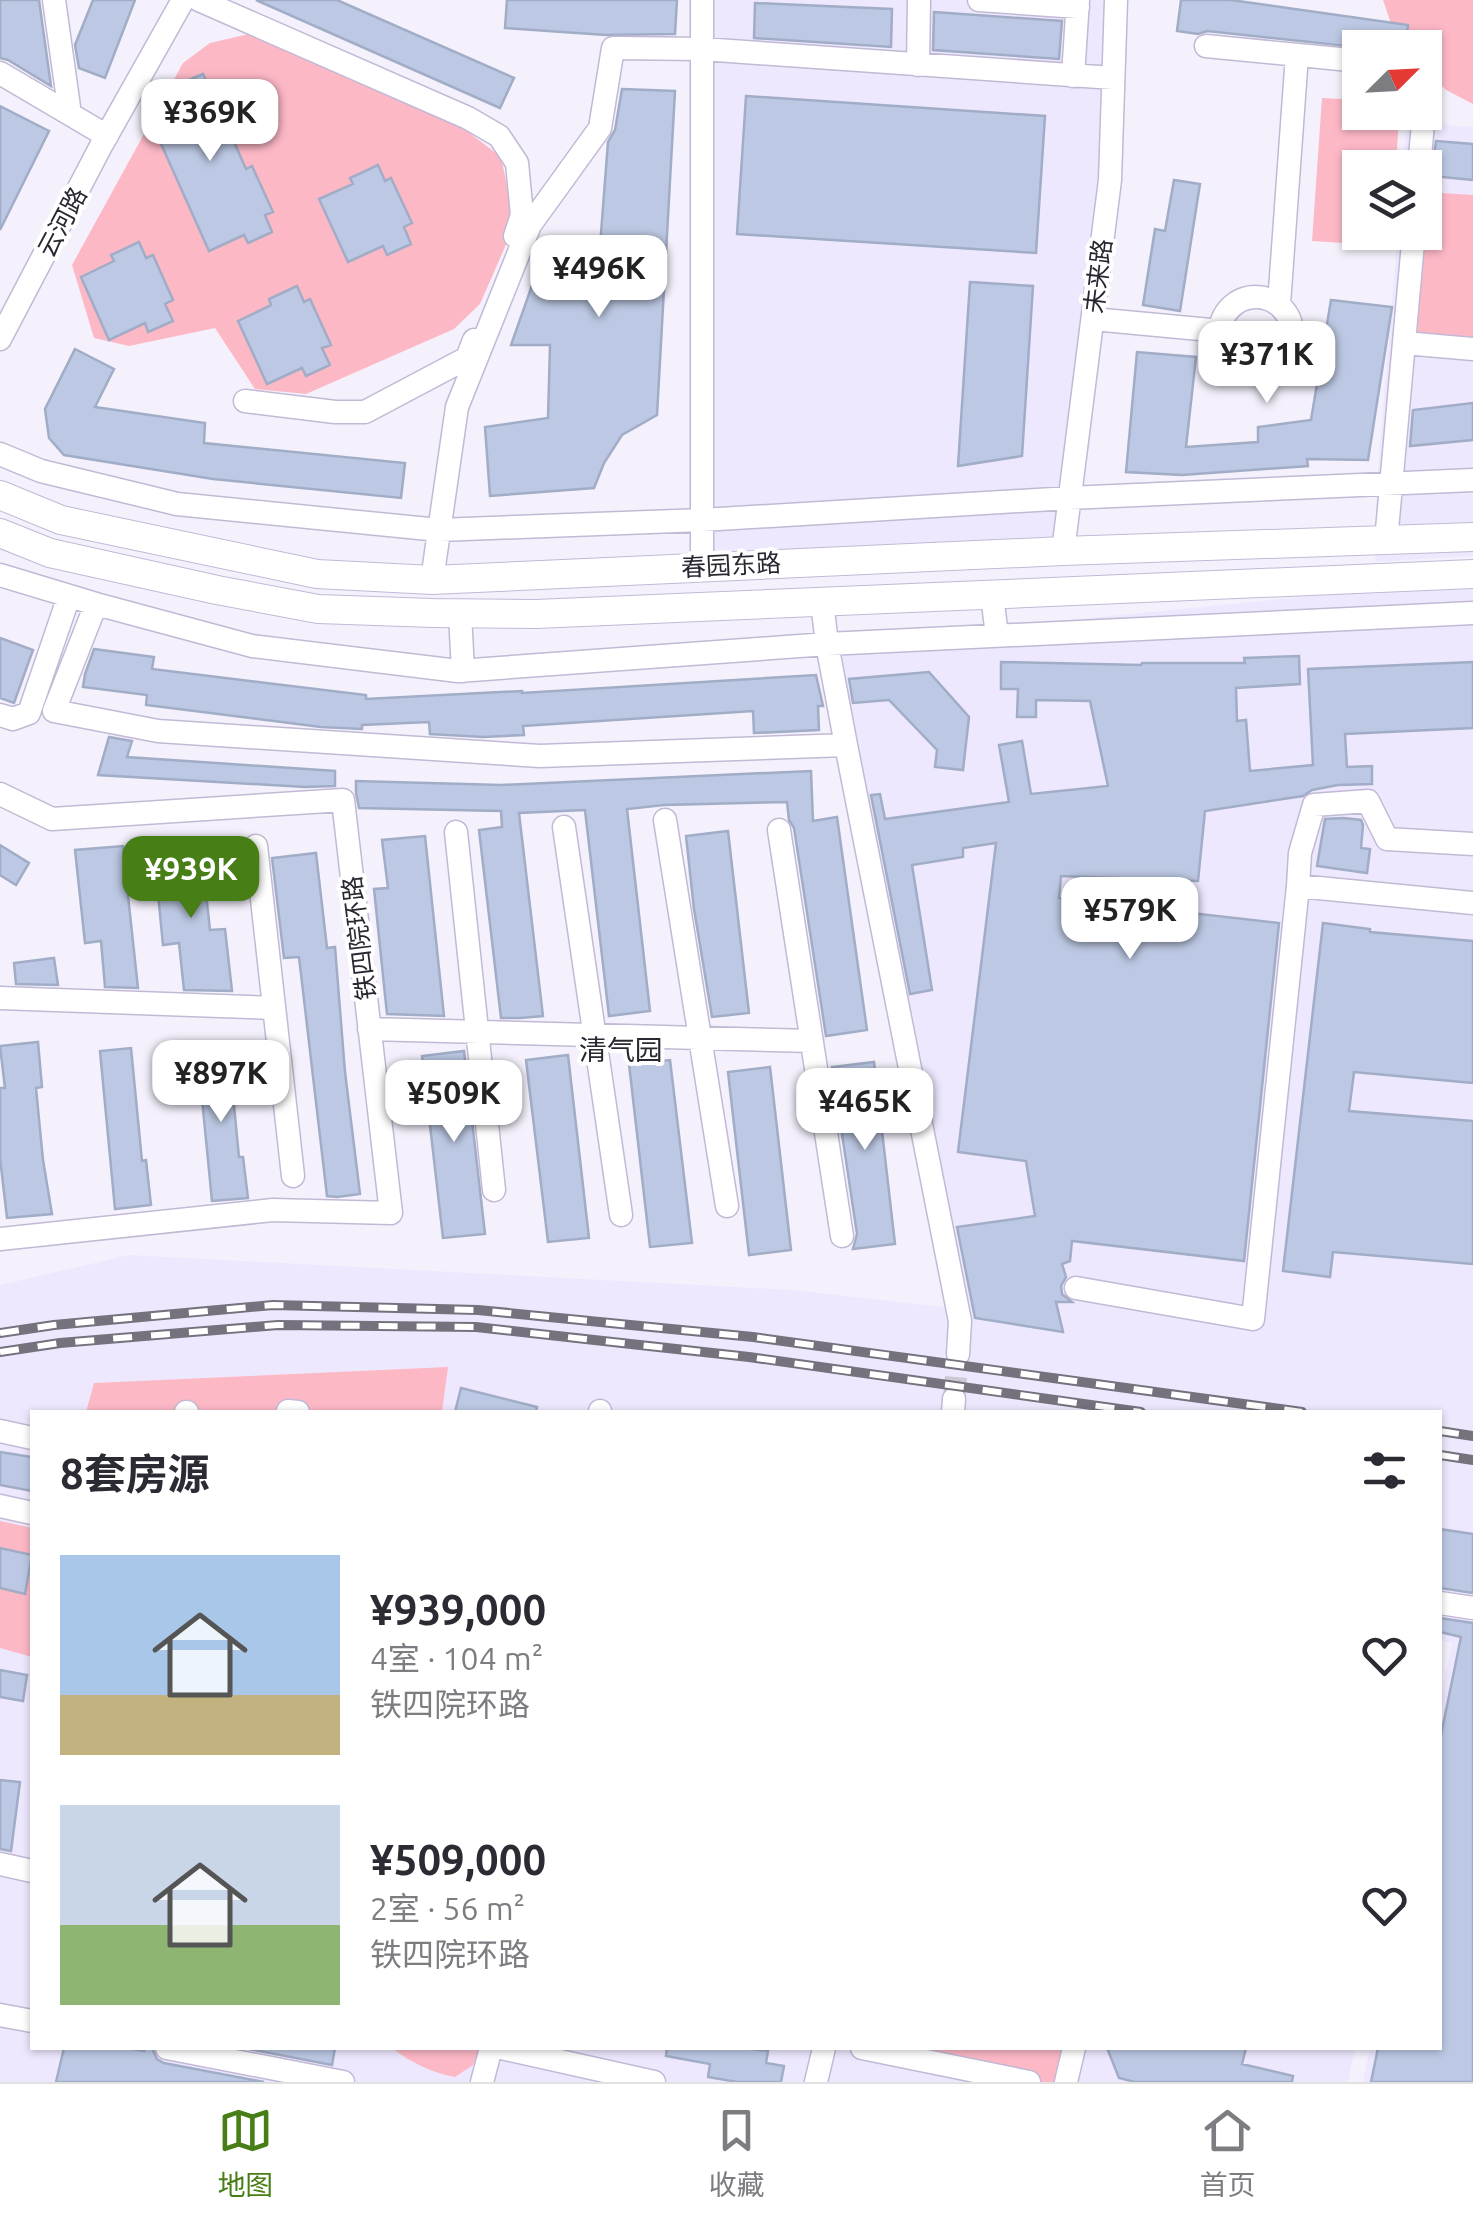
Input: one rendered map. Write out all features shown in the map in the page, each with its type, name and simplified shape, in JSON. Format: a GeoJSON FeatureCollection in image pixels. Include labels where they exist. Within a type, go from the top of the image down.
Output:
{"type":"FeatureCollection","features":[{"type":"Feature","properties":{"kind":"main road","name":"春园东路"},"geometry":{"type":"LineString","coordinates":[[0,495],[61,520],[318,574],[432,580],[1473,537]]}},
{"type":"Feature","properties":{"kind":"main road","name":"春园东路"},"geometry":{"type":"LineString","coordinates":[[0,533],[50,553],[318,609],[460,614],[1473,574]]}},
{"type":"Feature","properties":{"kind":"street"},"geometry":{"type":"LineString","coordinates":[[54,0],[70,114]]}},
{"type":"Feature","properties":{"kind":"street","name":"云河路"},"geometry":{"type":"LineString","coordinates":[[0,339],[183,0]]}},
{"type":"Feature","properties":{"kind":"street"},"geometry":{"type":"LineString","coordinates":[[199,0],[468,118],[499,136],[516,162],[522,215],[496,292],[466,358],[365,412],[245,401]]}},
{"type":"Feature","properties":{"kind":"street"},"geometry":{"type":"LineString","coordinates":[[702,0],[702,566]]}},
{"type":"Feature","properties":{"kind":"street"},"geometry":{"type":"LineString","coordinates":[[918,65],[919,0]]}},
{"type":"Feature","properties":{"kind":"street"},"geometry":{"type":"LineString","coordinates":[[978,0],[1078,3],[1073,76]]}},
{"type":"Feature","properties":{"kind":"street","name":"未来路"},"geometry":{"type":"LineString","coordinates":[[1062,551],[1110,180],[1116,0]]}},
{"type":"Feature","properties":{"kind":"street"},"geometry":{"type":"LineString","coordinates":[[1206,46],[1342,59]]}},
{"type":"Feature","properties":{"kind":"street"},"geometry":{"type":"LineString","coordinates":[[432,580],[457,407],[530,225],[600,128],[612,48],[702,49],[1113,78]]}},
{"type":"Feature","properties":{"kind":"street"},"geometry":{"type":"LineString","coordinates":[[1279,304],[1297,55]]}},
{"type":"Feature","properties":{"kind":"street"},"geometry":{"type":"LineString","coordinates":[[0,73],[107,136]]}},
{"type":"Feature","properties":{"kind":"street"},"geometry":{"type":"LineString","coordinates":[[1386,541],[1412,250]]}},
{"type":"Feature","properties":{"kind":"street"},"geometry":{"type":"LineString","coordinates":[[1247,298],[1269,299],[1279,304],[1291,323],[1292,334],[1283,357],[1262,368],[1237,363],[1222,344],[1222,320],[1236,303],[1247,298]]}},
{"type":"Feature","properties":{"kind":"street"},"geometry":{"type":"LineString","coordinates":[[1093,319],[1220,332]]}},
{"type":"Feature","properties":{"kind":"street"},"geometry":{"type":"LineString","coordinates":[[1404,343],[1473,349]]}},
{"type":"Feature","properties":{"kind":"street"},"geometry":{"type":"LineString","coordinates":[[0,454],[41,470],[177,504],[439,530],[1473,480]]}},
{"type":"Feature","properties":{"kind":"street"},"geometry":{"type":"LineString","coordinates":[[0,575],[252,646],[464,671],[827,644],[1473,613]]}},
{"type":"Feature","properties":{"kind":"street"},"geometry":{"type":"LineString","coordinates":[[1240,584],[1243,624]]}},
{"type":"Feature","properties":{"kind":"street"},"geometry":{"type":"LineString","coordinates":[[992,594],[997,636]]}},
{"type":"Feature","properties":{"kind":"street"},"geometry":{"type":"LineString","coordinates":[[0,715],[13,719],[29,713],[69,596]]}},
{"type":"Feature","properties":{"kind":"street"},"geometry":{"type":"LineString","coordinates":[[822,602],[846,745],[960,1320],[958,1354]]}},
{"type":"Feature","properties":{"kind":"street"},"geometry":{"type":"LineString","coordinates":[[96,604],[54,711],[158,731],[540,756],[846,745]]}},
{"type":"Feature","properties":{"kind":"street"},"geometry":{"type":"LineString","coordinates":[[460,614],[464,671]]}},
{"type":"Feature","properties":{"kind":"street","name":"铁四院环路"},"geometry":{"type":"LineString","coordinates":[[0,794],[52,819],[343,800],[390,1213],[273,1210],[0,1239]]}},
{"type":"Feature","properties":{"kind":"street"},"geometry":{"type":"LineString","coordinates":[[1076,1288],[1253,1319],[1300,854],[1314,805],[1368,802],[1386,839],[1473,844]]}},
{"type":"Feature","properties":{"kind":"street"},"geometry":{"type":"LineString","coordinates":[[665,820],[727,1206]]}},
{"type":"Feature","properties":{"kind":"street"},"geometry":{"type":"LineString","coordinates":[[564,827],[620,1215]]}},
{"type":"Feature","properties":{"kind":"street"},"geometry":{"type":"LineString","coordinates":[[780,830],[842,1236]]}},
{"type":"Feature","properties":{"kind":"street"},"geometry":{"type":"LineString","coordinates":[[456,832],[494,1190]]}},
{"type":"Feature","properties":{"kind":"street"},"geometry":{"type":"LineString","coordinates":[[256,846],[293,1176]]}},
{"type":"Feature","properties":{"kind":"street"},"geometry":{"type":"LineString","coordinates":[[1298,886],[1473,903]]}},
{"type":"Feature","properties":{"kind":"street"},"geometry":{"type":"LineString","coordinates":[[0,998],[274,1008]]}},
{"type":"Feature","properties":{"kind":"street"},"geometry":{"type":"LineString","coordinates":[[369,1028],[812,1041]]}},
{"type":"Feature","properties":{"kind":"street"},"geometry":{"type":"LineString","coordinates":[[0,1431],[30,1438]]}},
{"type":"Feature","properties":{"kind":"street"},"geometry":{"type":"LineString","coordinates":[[0,1506],[30,1513]]}},
{"type":"Feature","properties":{"kind":"street"},"geometry":{"type":"LineString","coordinates":[[1442,1604],[1473,1608]]}},
{"type":"Feature","properties":{"kind":"street"},"geometry":{"type":"LineString","coordinates":[[0,1864],[30,1871]]}},
{"type":"Feature","properties":{"kind":"street"},"geometry":{"type":"LineString","coordinates":[[0,2015],[30,2021]]}},
{"type":"Feature","properties":{"kind":"street"},"geometry":{"type":"LineString","coordinates":[[177,2050],[343,2082]]}},
{"type":"Feature","properties":{"kind":"street"},"geometry":{"type":"LineString","coordinates":[[482,2082],[490,2050]]}},
{"type":"Feature","properties":{"kind":"street"},"geometry":{"type":"LineString","coordinates":[[510,2050],[654,2082]]}},
{"type":"Feature","properties":{"kind":"street"},"geometry":{"type":"LineString","coordinates":[[816,2082],[824,2050]]}},
{"type":"Feature","properties":{"kind":"street"},"geometry":{"type":"LineString","coordinates":[[872,2050],[1030,2082]]}},
{"type":"Feature","properties":{"kind":"street"},"geometry":{"type":"LineString","coordinates":[[1066,2082],[1074,2050]]}},
{"type":"Feature","properties":{"kind":"shaded area"},"geometry":{"type":"Polygon","coordinates":[[[702,0],[1111,0],[1113,78],[1063,551],[702,566],[702,0]]]}},
{"type":"Feature","properties":{"kind":"shaded area"},"geometry":{"type":"Polygon","coordinates":[[[1383,0],[1473,0],[1473,104],[1442,86],[1442,30],[1393,30],[1383,0]]]}},
{"type":"Feature","properties":{"kind":"shaded area"},"geometry":{"type":"Polygon","coordinates":[[[253,33],[459,125],[501,157],[515,224],[480,304],[454,329],[306,394],[255,389],[215,328],[129,346],[94,338],[72,265],[183,63],[210,43],[253,33]]]}},
{"type":"Feature","properties":{"kind":"shaded area"},"geometry":{"type":"Polygon","coordinates":[[[1322,98],[1342,99],[1342,130],[1398,130],[1397,150],[1342,150],[1342,243],[1312,241],[1322,98]]]}},
{"type":"Feature","properties":{"kind":"shaded area"},"geometry":{"type":"Polygon","coordinates":[[[1442,125],[1473,127],[1473,556],[1375,562],[1377,479],[1397,250],[1442,250],[1442,150],[1405,150],[1406,130],[1442,130],[1442,125]]]}},
{"type":"Feature","properties":{"kind":"shaded area"},"geometry":{"type":"Polygon","coordinates":[[[1442,193],[1473,195],[1473,349],[1404,343],[1422,250],[1442,250],[1442,193]]]}},
{"type":"Feature","properties":{"kind":"shaded area"},"geometry":{"type":"Polygon","coordinates":[[[1473,580],[1473,2082],[1363,2082],[1370,2050],[1442,2050],[1442,1692],[1452,1643],[1442,1640],[1442,1410],[30,1410],[30,2050],[1355,2050],[1348,2082],[0,2082],[0,1285],[129,1255],[794,1290],[960,1309],[827,644],[1473,580]]]}},
{"type":"Feature","properties":{"kind":"shaded area"},"geometry":{"type":"Polygon","coordinates":[[[448,1367],[442,1410],[87,1410],[94,1383],[448,1367]]]}},
{"type":"Feature","properties":{"kind":"shaded area"},"geometry":{"type":"Polygon","coordinates":[[[0,1521],[30,1528],[30,1656],[0,1648],[0,1521]]]}},
{"type":"Feature","properties":{"kind":"shaded area"},"geometry":{"type":"Polygon","coordinates":[[[395,2050],[479,2050],[473,2065],[455,2077],[395,2050]]]}},
{"type":"Feature","properties":{"kind":"shaded area"},"geometry":{"type":"Polygon","coordinates":[[[872,2050],[1074,2050],[1066,2082],[1029,2082],[872,2050]]]}},
{"type":"Feature","properties":{"kind":"building"},"geometry":{"type":"Polygon","coordinates":[[[0,0],[39,0],[51,86],[0,58],[0,0]]]}},
{"type":"Feature","properties":{"kind":"building"},"geometry":{"type":"Polygon","coordinates":[[[93,0],[135,0],[105,78],[79,68],[75,45],[93,0]]]}},
{"type":"Feature","properties":{"kind":"building"},"geometry":{"type":"Polygon","coordinates":[[[256,0],[337,0],[514,78],[500,108],[256,0]]]}},
{"type":"Feature","properties":{"kind":"building"},"geometry":{"type":"Polygon","coordinates":[[[507,0],[677,0],[675,34],[606,35],[505,28],[507,0]]]}},
{"type":"Feature","properties":{"kind":"building"},"geometry":{"type":"Polygon","coordinates":[[[1181,0],[1231,0],[1408,25],[1407,30],[1342,30],[1342,45],[1177,31],[1181,0]]]}},
{"type":"Feature","properties":{"kind":"building"},"geometry":{"type":"Polygon","coordinates":[[[755,3],[892,9],[891,47],[754,38],[755,3]]]}},
{"type":"Feature","properties":{"kind":"building"},"geometry":{"type":"Polygon","coordinates":[[[934,12],[1062,21],[1059,59],[933,50],[934,12]]]}},
{"type":"Feature","properties":{"kind":"building"},"geometry":{"type":"Polygon","coordinates":[[[203,74],[210,89],[217,86],[237,132],[231,135],[246,169],[252,166],[273,212],[265,215],[272,232],[248,243],[244,235],[209,251],[145,108],[178,93],[175,86],[203,74]]]}},
{"type":"Feature","properties":{"kind":"building"},"geometry":{"type":"Polygon","coordinates":[[[622,89],[675,91],[657,415],[622,435],[594,488],[490,496],[485,427],[548,418],[550,345],[511,345],[541,260],[598,272],[608,142],[615,130],[622,89]]]}},
{"type":"Feature","properties":{"kind":"building"},"geometry":{"type":"Polygon","coordinates":[[[746,96],[1045,116],[1036,253],[737,234],[746,96]]]}},
{"type":"Feature","properties":{"kind":"building"},"geometry":{"type":"Polygon","coordinates":[[[0,106],[49,131],[0,230],[0,106]]]}},
{"type":"Feature","properties":{"kind":"building"},"geometry":{"type":"Polygon","coordinates":[[[1436,141],[1473,144],[1473,180],[1442,177],[1442,150],[1435,150],[1436,141]]]}},
{"type":"Feature","properties":{"kind":"building"},"geometry":{"type":"Polygon","coordinates":[[[378,165],[385,181],[391,178],[412,223],[404,227],[411,244],[387,255],[383,246],[348,262],[319,199],[353,184],[350,178],[378,165]]]}},
{"type":"Feature","properties":{"kind":"building"},"geometry":{"type":"Polygon","coordinates":[[[1174,180],[1200,184],[1180,311],[1143,305],[1155,229],[1165,231],[1174,180]]]}},
{"type":"Feature","properties":{"kind":"building"},"geometry":{"type":"Polygon","coordinates":[[[139,242],[146,258],[153,255],[173,300],[165,304],[173,321],[148,332],[145,323],[109,340],[81,277],[114,261],[111,255],[139,242]]]}},
{"type":"Feature","properties":{"kind":"building"},"geometry":{"type":"Polygon","coordinates":[[[970,282],[1033,286],[1022,456],[958,466],[970,282]]]}},
{"type":"Feature","properties":{"kind":"building"},"geometry":{"type":"Polygon","coordinates":[[[297,286],[304,302],[310,299],[331,345],[322,348],[330,365],[306,376],[302,368],[267,384],[238,321],[271,305],[269,299],[297,286]]]}},
{"type":"Feature","properties":{"kind":"building"},"geometry":{"type":"Polygon","coordinates":[[[1331,300],[1392,307],[1368,460],[1307,459],[1308,466],[1182,475],[1126,472],[1137,352],[1196,357],[1186,447],[1258,442],[1258,427],[1311,420],[1331,300]]]}},
{"type":"Feature","properties":{"kind":"building"},"geometry":{"type":"Polygon","coordinates":[[[75,349],[114,369],[95,407],[205,423],[204,443],[405,463],[401,498],[213,479],[64,455],[49,438],[45,409],[75,349]]]}},
{"type":"Feature","properties":{"kind":"building"},"geometry":{"type":"Polygon","coordinates":[[[1473,403],[1473,440],[1410,446],[1413,410],[1473,403]]]}},
{"type":"Feature","properties":{"kind":"building"},"geometry":{"type":"Polygon","coordinates":[[[0,638],[33,650],[14,703],[0,698],[0,638]]]}},
{"type":"Feature","properties":{"kind":"building"},"geometry":{"type":"Polygon","coordinates":[[[94,649],[154,657],[152,669],[366,695],[366,699],[816,675],[823,706],[818,706],[819,730],[778,732],[754,733],[753,711],[523,726],[524,735],[483,737],[430,734],[429,722],[362,725],[362,729],[321,727],[146,705],[147,695],[83,687],[94,649]]]}},
{"type":"Feature","properties":{"kind":"building"},"geometry":{"type":"Polygon","coordinates":[[[1299,656],[1300,684],[1236,688],[1237,721],[1246,720],[1250,771],[1313,765],[1308,669],[1473,662],[1473,728],[1345,734],[1347,767],[1372,766],[1372,784],[1338,785],[1312,790],[1303,796],[1205,811],[1198,881],[1061,876],[1059,898],[1279,923],[1244,1261],[1072,1241],[1070,1261],[1062,1264],[1066,1277],[1061,1286],[1062,1294],[1072,1302],[1056,1302],[1063,1332],[975,1318],[957,1227],[1035,1216],[1026,1161],[958,1152],[996,843],[963,848],[963,857],[912,865],[932,990],[910,994],[871,795],[880,794],[885,819],[1009,802],[999,745],[1022,741],[1031,794],[1108,786],[1090,701],[1036,700],[1036,717],[1017,717],[1018,689],[1001,689],[1001,662],[1245,663],[1244,658],[1299,656]]]}},
{"type":"Feature","properties":{"kind":"building"},"geometry":{"type":"Polygon","coordinates":[[[929,672],[969,717],[963,770],[935,767],[937,750],[889,700],[853,703],[849,679],[929,672]]]}},
{"type":"Feature","properties":{"kind":"building"},"geometry":{"type":"Polygon","coordinates":[[[109,737],[132,741],[127,757],[335,771],[335,786],[98,775],[109,737]]]}},
{"type":"Feature","properties":{"kind":"building"},"geometry":{"type":"Polygon","coordinates":[[[811,771],[813,821],[837,817],[867,1030],[826,1036],[787,802],[627,809],[650,1011],[609,1016],[585,810],[519,813],[543,1016],[501,1018],[479,830],[502,827],[501,811],[359,808],[356,793],[356,781],[501,785],[811,771]]]}},
{"type":"Feature","properties":{"kind":"building"},"geometry":{"type":"Polygon","coordinates":[[[1325,819],[1361,820],[1361,848],[1370,849],[1367,873],[1317,866],[1325,819]]]}},
{"type":"Feature","properties":{"kind":"building"},"geometry":{"type":"Polygon","coordinates":[[[728,831],[749,1013],[712,1017],[686,836],[728,831]]]}},
{"type":"Feature","properties":{"kind":"building"},"geometry":{"type":"Polygon","coordinates":[[[425,836],[444,1016],[387,1014],[374,889],[388,888],[382,840],[425,836]]]}},
{"type":"Feature","properties":{"kind":"building"},"geometry":{"type":"Polygon","coordinates":[[[0,845],[29,863],[16,885],[0,875],[0,845]]]}},
{"type":"Feature","properties":{"kind":"building"},"geometry":{"type":"Polygon","coordinates":[[[123,846],[138,988],[105,987],[101,941],[85,943],[75,850],[123,846]]]}},
{"type":"Feature","properties":{"kind":"building"},"geometry":{"type":"Polygon","coordinates":[[[201,848],[210,930],[225,929],[232,991],[184,990],[179,943],[163,945],[154,853],[201,848]]]}},
{"type":"Feature","properties":{"kind":"building"},"geometry":{"type":"Polygon","coordinates":[[[316,853],[327,948],[335,947],[360,1194],[337,1197],[327,1196],[299,957],[284,958],[272,858],[316,853]]]}},
{"type":"Feature","properties":{"kind":"building"},"geometry":{"type":"Polygon","coordinates":[[[1323,923],[1370,932],[1473,941],[1473,1083],[1354,1072],[1349,1111],[1473,1121],[1473,1264],[1333,1252],[1330,1277],[1283,1271],[1323,923]]]}},
{"type":"Feature","properties":{"kind":"building"},"geometry":{"type":"Polygon","coordinates":[[[54,958],[58,985],[16,984],[14,963],[54,958]]]}},
{"type":"Feature","properties":{"kind":"building"},"geometry":{"type":"Polygon","coordinates":[[[38,1042],[42,1087],[36,1088],[52,1214],[7,1218],[0,1158],[0,1088],[5,1088],[0,1046],[38,1042]]]}},
{"type":"Feature","properties":{"kind":"building"},"geometry":{"type":"Polygon","coordinates":[[[228,1044],[239,1157],[243,1157],[248,1198],[212,1201],[197,1048],[228,1044]]]}},
{"type":"Feature","properties":{"kind":"building"},"geometry":{"type":"Polygon","coordinates":[[[131,1048],[142,1161],[146,1160],[151,1205],[115,1209],[100,1051],[131,1048]]]}},
{"type":"Feature","properties":{"kind":"building"},"geometry":{"type":"Polygon","coordinates":[[[464,1051],[485,1234],[443,1238],[422,1056],[464,1051]]]}},
{"type":"Feature","properties":{"kind":"building"},"geometry":{"type":"Polygon","coordinates":[[[568,1055],[589,1238],[548,1242],[526,1060],[568,1055]]]}},
{"type":"Feature","properties":{"kind":"building"},"geometry":{"type":"Polygon","coordinates":[[[670,1060],[692,1243],[650,1247],[629,1064],[670,1060]]]}},
{"type":"Feature","properties":{"kind":"building"},"geometry":{"type":"Polygon","coordinates":[[[874,1062],[895,1244],[853,1249],[857,1234],[832,1067],[874,1062]]]}},
{"type":"Feature","properties":{"kind":"building"},"geometry":{"type":"Polygon","coordinates":[[[770,1067],[791,1250],[749,1255],[728,1072],[770,1067]]]}},
{"type":"Feature","properties":{"kind":"building"},"geometry":{"type":"Polygon","coordinates":[[[461,1388],[537,1407],[536,1410],[456,1410],[461,1388]]]}},
{"type":"Feature","properties":{"kind":"building"},"geometry":{"type":"Polygon","coordinates":[[[0,1452],[30,1457],[30,1491],[0,1485],[0,1452]]]}},
{"type":"Feature","properties":{"kind":"building"},"geometry":{"type":"Polygon","coordinates":[[[1442,1529],[1473,1534],[1473,1593],[1442,1588],[1442,1529]]]}},
{"type":"Feature","properties":{"kind":"building"},"geometry":{"type":"Polygon","coordinates":[[[0,1548],[30,1555],[25,1594],[0,1588],[0,1548]]]}},
{"type":"Feature","properties":{"kind":"building"},"geometry":{"type":"Polygon","coordinates":[[[1442,1618],[1473,1623],[1473,2082],[1371,2082],[1378,2050],[1442,2050],[1442,1730],[1461,1637],[1442,1632],[1442,1618]]]}},
{"type":"Feature","properties":{"kind":"building"},"geometry":{"type":"Polygon","coordinates":[[[0,1670],[27,1675],[23,1701],[0,1697],[0,1670]]]}},
{"type":"Feature","properties":{"kind":"building"},"geometry":{"type":"Polygon","coordinates":[[[0,1780],[20,1782],[11,1851],[0,1849],[0,1780]]]}},
{"type":"Feature","properties":{"kind":"building"},"geometry":{"type":"Polygon","coordinates":[[[64,2050],[153,2050],[164,2063],[264,2082],[56,2082],[64,2050]]]}},
{"type":"Feature","properties":{"kind":"building"},"geometry":{"type":"Polygon","coordinates":[[[254,2050],[335,2050],[332,2065],[254,2050]]]}},
{"type":"Feature","properties":{"kind":"building"},"geometry":{"type":"Polygon","coordinates":[[[667,2050],[760,2050],[768,2051],[766,2063],[784,2066],[781,2082],[737,2082],[708,2077],[710,2064],[666,2056],[667,2050]]]}},
{"type":"Feature","properties":{"kind":"building"},"geometry":{"type":"Polygon","coordinates":[[[1108,2050],[1246,2050],[1242,2064],[1293,2076],[1292,2082],[1135,2082],[1119,2078],[1108,2050]]]}},
{"type":"Feature","properties":{"kind":"tunnel"},"geometry":{"type":"LineString","coordinates":[[954,1399],[958,1354]]}},
{"type":"Feature","properties":{"kind":"railway"},"geometry":{"type":"LineString","coordinates":[[0,1333],[273,1305],[478,1310],[753,1337],[1287,1410]]}},
{"type":"Feature","properties":{"kind":"railway"},"geometry":{"type":"LineString","coordinates":[[0,1352],[60,1343],[278,1325],[476,1327],[749,1357],[1127,1410]]}},
{"type":"Feature","properties":{"kind":"railway"},"geometry":{"type":"LineString","coordinates":[[1442,1431],[1473,1436]]}},
{"type":"Feature","properties":{"kind":"railway"},"geometry":{"type":"LineString","coordinates":[[1442,1455],[1473,1460]]}},
{"type":"Feature","properties":{"kind":"district","name":"清气园"},"geometry":{"type":"Point","coordinates":[621,1050]}}]}
